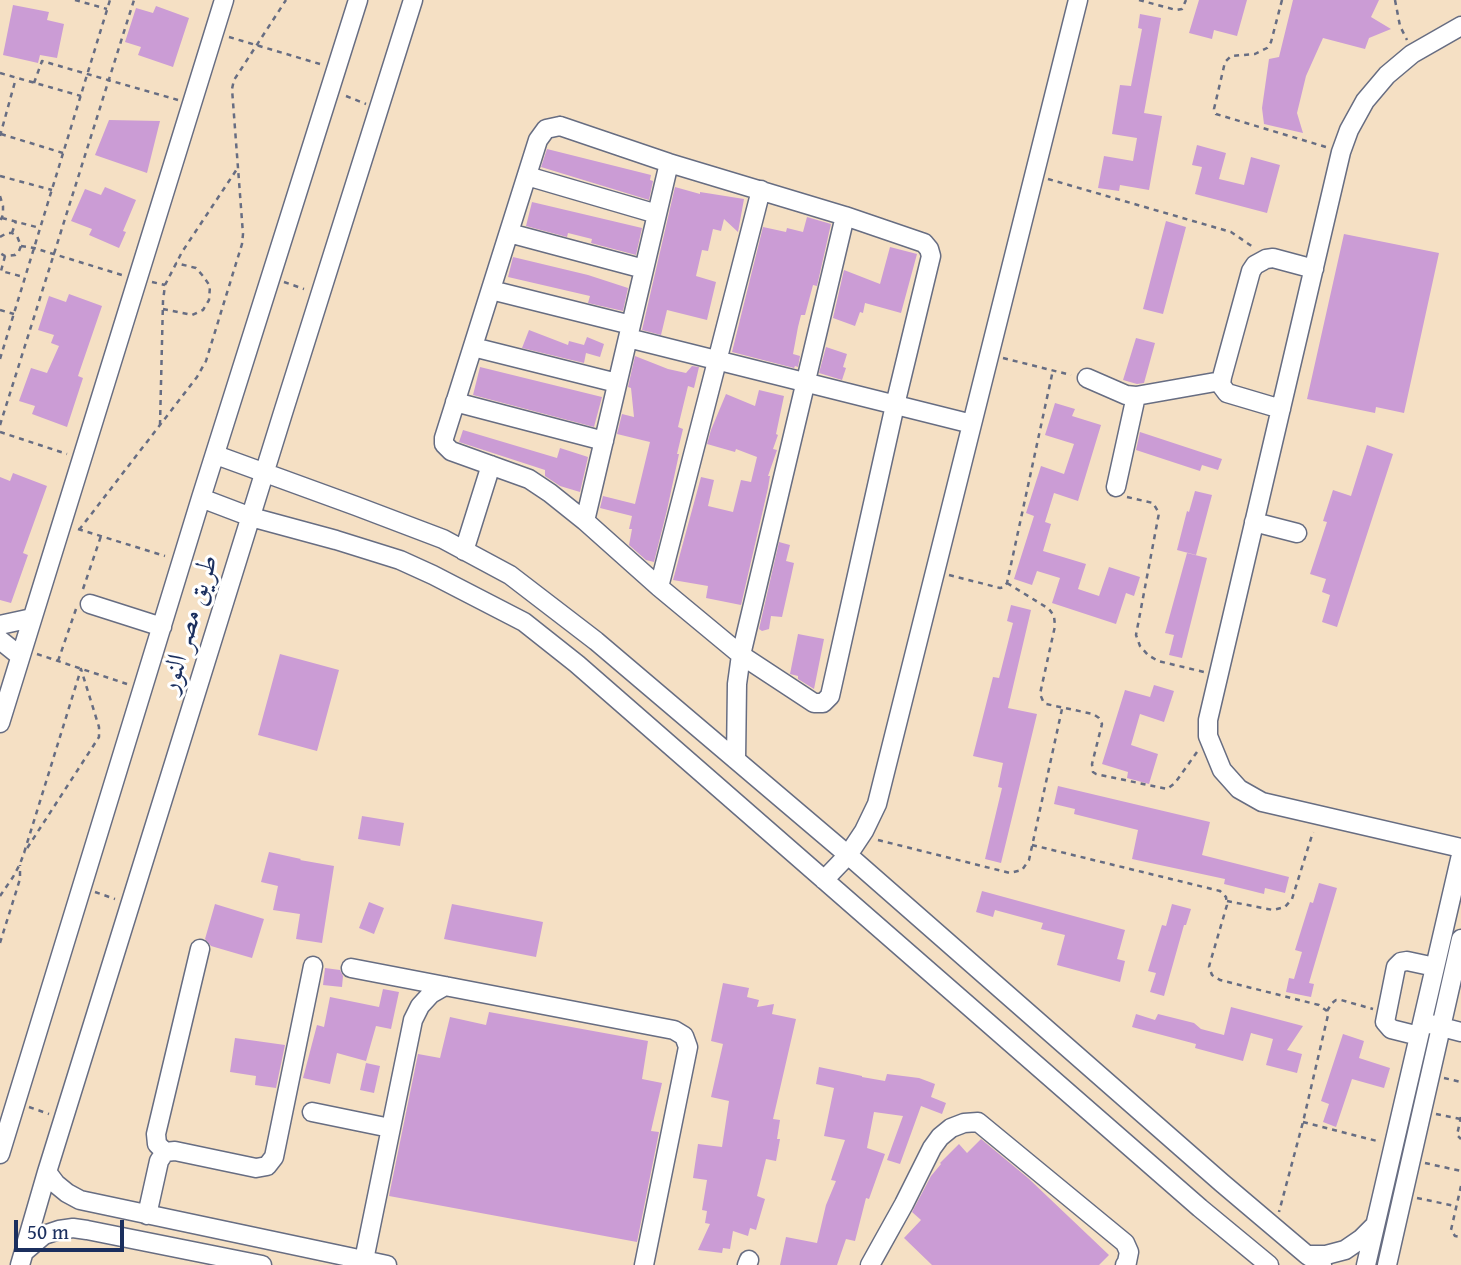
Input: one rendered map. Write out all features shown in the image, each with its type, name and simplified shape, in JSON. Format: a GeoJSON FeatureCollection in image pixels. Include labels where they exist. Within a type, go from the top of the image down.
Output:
{"type":"FeatureCollection","features":[{"type":"Feature","properties":{"kind":"street"},"geometry":{"type":"LineString","coordinates":[[0,723],[223,0]]}},
{"type":"Feature","properties":{"kind":"street","name":"طريق مصر النور"},"geometry":{"type":"LineString","coordinates":[[0,1154],[201,498],[358,0]]}},
{"type":"Feature","properties":{"kind":"street","name":"طريق مصر النور"},"geometry":{"type":"LineString","coordinates":[[22,1258],[264,472],[413,0]]}},
{"type":"Feature","properties":{"kind":"street"},"geometry":{"type":"LineString","coordinates":[[824,880],[848,855],[877,804],[1078,0]]}},
{"type":"Feature","properties":{"kind":"street"},"geometry":{"type":"LineString","coordinates":[[1461,26],[1412,54],[1387,75],[1365,101],[1349,130],[1341,152],[1208,720],[1208,736],[1222,770],[1239,789],[1262,802],[1461,848]]}},
{"type":"Feature","properties":{"kind":"street"},"geometry":{"type":"LineString","coordinates":[[560,126],[669,163],[845,216],[924,243],[929,248],[931,256],[830,696],[824,703],[814,704],[741,654],[659,587],[585,521],[529,479],[451,451],[444,444],[538,140],[546,129],[560,126]]}},
{"type":"Feature","properties":{"kind":"street"},"geometry":{"type":"LineString","coordinates":[[585,521],[669,163]]}},
{"type":"Feature","properties":{"kind":"street"},"geometry":{"type":"LineString","coordinates":[[527,176],[657,214]]}},
{"type":"Feature","properties":{"kind":"street"},"geometry":{"type":"LineString","coordinates":[[659,587],[761,190]]}},
{"type":"Feature","properties":{"kind":"street"},"geometry":{"type":"LineString","coordinates":[[736,760],[737,684],[741,654],[845,216]]}},
{"type":"Feature","properties":{"kind":"street"},"geometry":{"type":"LineString","coordinates":[[509,233],[644,269]]}},
{"type":"Feature","properties":{"kind":"street"},"geometry":{"type":"LineString","coordinates":[[1281,408],[1227,393],[1221,381],[1251,271],[1255,265],[1273,258],[1314,269]]}},
{"type":"Feature","properties":{"kind":"street"},"geometry":{"type":"LineString","coordinates":[[491,290],[718,360],[972,424]]}},
{"type":"Feature","properties":{"kind":"street"},"geometry":{"type":"LineString","coordinates":[[473,347],[618,383]]}},
{"type":"Feature","properties":{"kind":"street"},"geometry":{"type":"LineString","coordinates":[[1087,378],[1126,395],[1136,396],[1221,381]]}},
{"type":"Feature","properties":{"kind":"street"},"geometry":{"type":"LineString","coordinates":[[1116,486],[1136,396]]}},
{"type":"Feature","properties":{"kind":"street"},"geometry":{"type":"LineString","coordinates":[[455,402],[604,440]]}},
{"type":"Feature","properties":{"kind":"street"},"geometry":{"type":"LineString","coordinates":[[216,455],[443,539],[510,575],[596,641],[848,855],[1314,1260],[1345,1250],[1375,1225]]}},
{"type":"Feature","properties":{"kind":"street"},"geometry":{"type":"LineString","coordinates":[[464,551],[491,465]]}},
{"type":"Feature","properties":{"kind":"street"},"geometry":{"type":"LineString","coordinates":[[201,498],[251,517],[400,560],[524,622],[577,664],[1200,1208],[1269,1265]]}},
{"type":"Feature","properties":{"kind":"street"},"geometry":{"type":"LineString","coordinates":[[1254,522],[1297,533]]}},
{"type":"Feature","properties":{"kind":"street"},"geometry":{"type":"LineString","coordinates":[[90,604],[162,627]]}},
{"type":"Feature","properties":{"kind":"street"},"geometry":{"type":"LineString","coordinates":[[0,625],[32,618]]}},
{"type":"Feature","properties":{"kind":"street"},"geometry":{"type":"LineString","coordinates":[[0,640],[22,653]]}},
{"type":"Feature","properties":{"kind":"street"},"geometry":{"type":"LineString","coordinates":[[1366,1265],[1461,855]]}},
{"type":"Feature","properties":{"kind":"street"},"geometry":{"type":"LineString","coordinates":[[1387,1265],[1461,939]]}},
{"type":"Feature","properties":{"kind":"street"},"geometry":{"type":"LineString","coordinates":[[165,1152],[157,1144],[156,1134],[200,949]]}},
{"type":"Feature","properties":{"kind":"street"},"geometry":{"type":"LineString","coordinates":[[1435,967],[1407,961],[1396,967],[1385,1022],[1391,1029],[1441,1027],[1461,1032]]}},
{"type":"Feature","properties":{"kind":"street"},"geometry":{"type":"LineString","coordinates":[[165,1152],[175,1151],[256,1168],[267,1166],[274,1157],[313,966]]}},
{"type":"Feature","properties":{"kind":"street"},"geometry":{"type":"LineString","coordinates":[[351,968],[674,1030],[684,1036],[688,1047],[644,1265]]}},
{"type":"Feature","properties":{"kind":"street"},"geometry":{"type":"LineString","coordinates":[[364,1260],[413,1020],[420,1006],[431,994],[445,986]]}},
{"type":"Feature","properties":{"kind":"street"},"geometry":{"type":"LineString","coordinates":[[312,1112],[390,1128]]}},
{"type":"Feature","properties":{"kind":"street"},"geometry":{"type":"LineString","coordinates":[[870,1265],[940,1137],[951,1128],[978,1122],[1125,1243],[1129,1252],[1125,1265]]}},
{"type":"Feature","properties":{"kind":"street"},"geometry":{"type":"LineString","coordinates":[[146,1215],[159,1161],[165,1152]]}},
{"type":"Feature","properties":{"kind":"street"},"geometry":{"type":"LineString","coordinates":[[47,1172],[62,1189],[80,1200],[387,1265]]}},
{"type":"Feature","properties":{"kind":"street"},"geometry":{"type":"LineString","coordinates":[[22,1258],[44,1235],[73,1228],[262,1265]]}},
{"type":"Feature","properties":{"kind":"street"},"geometry":{"type":"LineString","coordinates":[[1393,1239],[1395,1265]]}},
{"type":"Feature","properties":{"kind":"path"},"geometry":{"type":"LineString","coordinates":[[75,0],[107,9]]}},
{"type":"Feature","properties":{"kind":"path"},"geometry":{"type":"LineString","coordinates":[[0,359],[110,0]]}},
{"type":"Feature","properties":{"kind":"path"},"geometry":{"type":"LineString","coordinates":[[0,425],[134,0]]}},
{"type":"Feature","properties":{"kind":"path"},"geometry":{"type":"LineString","coordinates":[[79,530],[197,377],[206,361],[243,234],[232,89],[234,80],[286,0]]}},
{"type":"Feature","properties":{"kind":"path"},"geometry":{"type":"LineString","coordinates":[[1139,0],[1176,10],[1182,9],[1186,0]]}},
{"type":"Feature","properties":{"kind":"path"},"geometry":{"type":"LineString","coordinates":[[1283,0],[1267,48],[1255,54],[1231,56],[1225,62],[1214,112],[1341,152]]}},
{"type":"Feature","properties":{"kind":"path"},"geometry":{"type":"LineString","coordinates":[[1395,0],[1400,26],[1412,54]]}},
{"type":"Feature","properties":{"kind":"path"},"geometry":{"type":"LineString","coordinates":[[213,33],[336,69]]}},
{"type":"Feature","properties":{"kind":"path"},"geometry":{"type":"LineString","coordinates":[[34,83],[42,61],[192,103]]}},
{"type":"Feature","properties":{"kind":"path"},"geometry":{"type":"LineString","coordinates":[[0,74],[81,96]]}},
{"type":"Feature","properties":{"kind":"path"},"geometry":{"type":"LineString","coordinates":[[16,78],[0,135],[63,153]]}},
{"type":"Feature","properties":{"kind":"path"},"geometry":{"type":"LineString","coordinates":[[330,90],[379,108]]}},
{"type":"Feature","properties":{"kind":"path"},"geometry":{"type":"LineString","coordinates":[[160,425],[165,285],[176,263],[238,167]]}},
{"type":"Feature","properties":{"kind":"path"},"geometry":{"type":"LineString","coordinates":[[1034,175],[1231,232],[1250,244],[1266,259]]}},
{"type":"Feature","properties":{"kind":"path"},"geometry":{"type":"LineString","coordinates":[[0,176],[52,190]]}},
{"type":"Feature","properties":{"kind":"path"},"geometry":{"type":"LineString","coordinates":[[0,196],[4,206],[1,220],[40,228]]}},
{"type":"Feature","properties":{"kind":"path"},"geometry":{"type":"LineString","coordinates":[[12,233],[16,221]]}},
{"type":"Feature","properties":{"kind":"path"},"geometry":{"type":"LineString","coordinates":[[0,237],[12,233],[17,236],[21,246],[15,255],[5,256],[0,253]]}},
{"type":"Feature","properties":{"kind":"path"},"geometry":{"type":"LineString","coordinates":[[21,246],[137,279]]}},
{"type":"Feature","properties":{"kind":"path"},"geometry":{"type":"LineString","coordinates":[[5,256],[1,271],[25,277]]}},
{"type":"Feature","properties":{"kind":"path"},"geometry":{"type":"LineString","coordinates":[[163,309],[192,315],[203,310],[209,300],[210,286],[196,268],[176,263]]}},
{"type":"Feature","properties":{"kind":"path"},"geometry":{"type":"LineString","coordinates":[[271,277],[320,295]]}},
{"type":"Feature","properties":{"kind":"path"},"geometry":{"type":"LineString","coordinates":[[0,310],[14,314]]}},
{"type":"Feature","properties":{"kind":"path"},"geometry":{"type":"LineString","coordinates":[[990,355],[1087,378]]}},
{"type":"Feature","properties":{"kind":"path"},"geometry":{"type":"LineString","coordinates":[[935,572],[995,587],[1004,587],[1007,583],[1052,370]]}},
{"type":"Feature","properties":{"kind":"path"},"geometry":{"type":"LineString","coordinates":[[0,432],[82,459]]}},
{"type":"Feature","properties":{"kind":"path"},"geometry":{"type":"LineString","coordinates":[[1116,486],[1121,496],[1153,503],[1159,513],[1136,635],[1140,646],[1148,655],[1158,660],[1219,676]]}},
{"type":"Feature","properties":{"kind":"path"},"geometry":{"type":"LineString","coordinates":[[62,524],[183,561]]}},
{"type":"Feature","properties":{"kind":"path"},"geometry":{"type":"LineString","coordinates":[[1007,583],[1049,609],[1055,616],[1040,694],[1046,704],[1093,714],[1101,720],[1092,764],[1093,772],[1167,789],[1173,786],[1208,736]]}},
{"type":"Feature","properties":{"kind":"path"},"geometry":{"type":"LineString","coordinates":[[22,653],[143,689]]}},
{"type":"Feature","properties":{"kind":"path"},"geometry":{"type":"LineString","coordinates":[[152,657],[203,672]]}},
{"type":"Feature","properties":{"kind":"path"},"geometry":{"type":"LineString","coordinates":[[24,853],[99,737],[99,727],[81,669]]}},
{"type":"Feature","properties":{"kind":"path"},"geometry":{"type":"LineString","coordinates":[[0,896],[24,853],[81,669]]}},
{"type":"Feature","properties":{"kind":"path"},"geometry":{"type":"LineString","coordinates":[[861,836],[1010,873],[1022,870],[1032,845],[1062,708]]}},
{"type":"Feature","properties":{"kind":"path"},"geometry":{"type":"LineString","coordinates":[[1227,901],[1273,910],[1289,904],[1318,815]]}},
{"type":"Feature","properties":{"kind":"path"},"geometry":{"type":"LineString","coordinates":[[1032,845],[1224,893],[1227,901],[1210,962],[1212,975],[1220,980],[1319,1005],[1326,1011],[1328,1015],[1303,1122],[1275,1228]]}},
{"type":"Feature","properties":{"kind":"path"},"geometry":{"type":"LineString","coordinates":[[0,943],[20,879],[20,864]]}},
{"type":"Feature","properties":{"kind":"path"},"geometry":{"type":"LineString","coordinates":[[82,888],[130,904]]}},
{"type":"Feature","properties":{"kind":"path"},"geometry":{"type":"LineString","coordinates":[[1326,1011],[1336,1000],[1341,1000],[1387,1012]]}},
{"type":"Feature","properties":{"kind":"path"},"geometry":{"type":"LineString","coordinates":[[16,1103],[64,1118]]}},
{"type":"Feature","properties":{"kind":"path"},"geometry":{"type":"LineString","coordinates":[[1422,1111],[1461,1118],[1457,1135],[1461,1139]]}},
{"type":"Feature","properties":{"kind":"path"},"geometry":{"type":"LineString","coordinates":[[1303,1122],[1394,1146]]}},
{"type":"Feature","properties":{"kind":"path"},"geometry":{"type":"LineString","coordinates":[[1411,1160],[1461,1171]]}},
{"type":"Feature","properties":{"kind":"path"},"geometry":{"type":"LineString","coordinates":[[1461,1186],[1451,1230],[1455,1236],[1461,1237]]}},
{"type":"Feature","properties":{"kind":"path"},"geometry":{"type":"LineString","coordinates":[[1403,1195],[1456,1206]]}},
{"type":"Feature","properties":{"kind":"building"},"geometry":{"type":"Polygon","coordinates":[[[1199,0],[1247,0],[1237,36],[1214,30],[1212,39],[1189,33],[1199,0]]]}},
{"type":"Feature","properties":{"kind":"building"},"geometry":{"type":"Polygon","coordinates":[[[1293,0],[1379,0],[1371,17],[1391,29],[1369,38],[1365,49],[1323,38],[1306,76],[1297,113],[1303,133],[1264,124],[1262,108],[1269,59],[1279,57],[1293,0]]]}},
{"type":"Feature","properties":{"kind":"building"},"geometry":{"type":"Polygon","coordinates":[[[13,5],[49,12],[47,20],[64,24],[57,58],[40,55],[38,63],[3,55],[13,5]]]}},
{"type":"Feature","properties":{"kind":"building"},"geometry":{"type":"Polygon","coordinates":[[[156,6],[189,18],[173,67],[138,55],[141,47],[125,42],[136,8],[153,13],[156,6]]]}},
{"type":"Feature","properties":{"kind":"building"},"geometry":{"type":"Polygon","coordinates":[[[1140,14],[1161,18],[1144,113],[1162,116],[1149,190],[1120,185],[1119,191],[1098,188],[1104,156],[1133,161],[1137,138],[1112,134],[1120,85],[1131,86],[1142,29],[1138,28],[1140,14]]]}},
{"type":"Feature","properties":{"kind":"building"},"geometry":{"type":"Polygon","coordinates":[[[109,120],[160,121],[147,173],[95,155],[109,120]]]}},
{"type":"Feature","properties":{"kind":"building"},"geometry":{"type":"Polygon","coordinates":[[[1197,145],[1226,153],[1219,179],[1244,185],[1251,157],[1280,165],[1267,213],[1195,194],[1202,167],[1192,165],[1197,145]]]}},
{"type":"Feature","properties":{"kind":"building"},"geometry":{"type":"Polygon","coordinates":[[[547,149],[651,175],[650,180],[653,181],[649,200],[541,167],[547,149]]]}},
{"type":"Feature","properties":{"kind":"building"},"geometry":{"type":"Polygon","coordinates":[[[105,187],[136,200],[119,248],[89,235],[92,229],[71,221],[85,189],[101,195],[105,187]]]}},
{"type":"Feature","properties":{"kind":"building"},"geometry":{"type":"Polygon","coordinates":[[[675,187],[700,194],[744,199],[738,232],[724,219],[721,231],[713,229],[708,251],[702,250],[696,276],[716,282],[707,320],[667,310],[661,335],[642,330],[675,187]]]}},
{"type":"Feature","properties":{"kind":"building"},"geometry":{"type":"Polygon","coordinates":[[[532,202],[642,228],[636,255],[591,243],[592,239],[568,233],[567,237],[526,226],[532,202]]]}},
{"type":"Feature","properties":{"kind":"building"},"geometry":{"type":"Polygon","coordinates":[[[807,217],[831,224],[817,286],[813,285],[805,315],[801,315],[798,327],[793,354],[800,356],[798,367],[732,352],[763,227],[786,232],[787,228],[803,232],[807,217]]]}},
{"type":"Feature","properties":{"kind":"building"},"geometry":{"type":"Polygon","coordinates":[[[1166,221],[1186,227],[1163,314],[1143,309],[1166,221]]]}},
{"type":"Feature","properties":{"kind":"building"},"geometry":{"type":"Polygon","coordinates":[[[1344,234],[1439,253],[1404,413],[1376,407],[1375,413],[1307,399],[1344,234]]]}},
{"type":"Feature","properties":{"kind":"building"},"geometry":{"type":"Polygon","coordinates":[[[890,247],[917,254],[901,313],[865,303],[863,313],[860,312],[855,326],[833,318],[844,270],[880,284],[890,247]]]}},
{"type":"Feature","properties":{"kind":"building"},"geometry":{"type":"Polygon","coordinates":[[[513,257],[588,275],[628,288],[623,311],[588,303],[590,296],[508,277],[513,257]]]}},
{"type":"Feature","properties":{"kind":"building"},"geometry":{"type":"Polygon","coordinates":[[[69,294],[102,306],[78,376],[83,378],[67,427],[32,414],[35,406],[19,401],[31,368],[47,373],[59,346],[51,343],[54,335],[38,330],[49,296],[66,302],[69,294]]]}},
{"type":"Feature","properties":{"kind":"building"},"geometry":{"type":"Polygon","coordinates":[[[529,330],[568,345],[569,341],[584,345],[587,337],[604,344],[600,357],[586,353],[584,363],[522,348],[529,330]]]}},
{"type":"Feature","properties":{"kind":"building"},"geometry":{"type":"Polygon","coordinates":[[[1136,338],[1155,343],[1144,383],[1137,384],[1123,380],[1136,338]]]}},
{"type":"Feature","properties":{"kind":"building"},"geometry":{"type":"Polygon","coordinates":[[[826,347],[847,354],[842,380],[819,373],[826,347]]]}},
{"type":"Feature","properties":{"kind":"building"},"geometry":{"type":"Polygon","coordinates":[[[635,356],[686,373],[692,366],[699,367],[694,388],[688,386],[678,427],[683,429],[679,454],[654,562],[646,560],[629,545],[632,516],[600,508],[603,496],[635,504],[650,442],[617,434],[622,414],[634,417],[631,388],[628,387],[635,356]]]}},
{"type":"Feature","properties":{"kind":"building"},"geometry":{"type":"Polygon","coordinates":[[[480,367],[602,397],[594,427],[473,395],[480,367]]]}},
{"type":"Feature","properties":{"kind":"building"},"geometry":{"type":"Polygon","coordinates":[[[759,390],[784,396],[773,449],[777,450],[768,476],[768,488],[741,605],[706,598],[708,586],[673,580],[701,477],[714,480],[708,506],[733,512],[741,480],[751,482],[757,457],[736,449],[735,452],[707,444],[726,394],[755,406],[759,390]]]}},
{"type":"Feature","properties":{"kind":"building"},"geometry":{"type":"Polygon","coordinates":[[[1055,403],[1075,409],[1072,416],[1101,425],[1078,501],[1054,493],[1045,522],[1051,524],[1043,551],[1086,564],[1078,589],[1099,596],[1109,567],[1140,577],[1134,596],[1126,593],[1116,624],[1052,603],[1060,578],[1037,571],[1032,585],[1014,579],[1034,516],[1026,513],[1041,466],[1064,474],[1074,444],[1045,435],[1055,403]]]}},
{"type":"Feature","properties":{"kind":"building"},"geometry":{"type":"Polygon","coordinates":[[[463,430],[557,458],[560,448],[588,457],[580,492],[560,486],[545,476],[545,470],[459,442],[463,430]]]}},
{"type":"Feature","properties":{"kind":"building"},"geometry":{"type":"Polygon","coordinates":[[[1140,432],[1222,459],[1218,470],[1202,465],[1200,471],[1136,450],[1140,432]]]}},
{"type":"Feature","properties":{"kind":"building"},"geometry":{"type":"Polygon","coordinates":[[[1367,445],[1393,454],[1337,627],[1322,622],[1330,595],[1322,592],[1326,579],[1310,574],[1327,522],[1323,521],[1333,490],[1351,496],[1367,445]]]}},
{"type":"Feature","properties":{"kind":"building"},"geometry":{"type":"Polygon","coordinates":[[[13,473],[47,486],[23,553],[28,555],[11,603],[0,600],[0,477],[10,481],[13,473]]]}},
{"type":"Feature","properties":{"kind":"building"},"geometry":{"type":"Polygon","coordinates":[[[1195,491],[1212,495],[1196,555],[1177,550],[1195,491]]]}},
{"type":"Feature","properties":{"kind":"building"},"geometry":{"type":"Polygon","coordinates":[[[779,542],[790,545],[786,561],[794,563],[782,617],[771,616],[769,629],[762,631],[759,629],[779,542]]]}},
{"type":"Feature","properties":{"kind":"building"},"geometry":{"type":"Polygon","coordinates":[[[1187,553],[1207,558],[1182,658],[1169,655],[1174,635],[1165,633],[1187,553]]]}},
{"type":"Feature","properties":{"kind":"building"},"geometry":{"type":"Polygon","coordinates":[[[1011,605],[1031,610],[1008,708],[1037,714],[1001,863],[985,859],[1002,788],[998,787],[1003,763],[973,756],[993,677],[999,678],[1013,623],[1007,621],[1011,605]]]}},
{"type":"Feature","properties":{"kind":"building"},"geometry":{"type":"Polygon","coordinates":[[[798,634],[824,639],[814,689],[798,679],[798,676],[790,674],[798,634]]]}},
{"type":"Feature","properties":{"kind":"building"},"geometry":{"type":"Polygon","coordinates":[[[280,654],[339,670],[317,751],[258,735],[280,654]]]}},
{"type":"Feature","properties":{"kind":"building"},"geometry":{"type":"Polygon","coordinates":[[[1154,685],[1174,691],[1164,722],[1140,714],[1131,745],[1158,754],[1149,784],[1127,778],[1128,772],[1102,764],[1125,690],[1150,697],[1154,685]]]}},
{"type":"Feature","properties":{"kind":"building"},"geometry":{"type":"Polygon","coordinates":[[[1058,786],[1210,822],[1202,855],[1289,877],[1285,893],[1265,888],[1264,894],[1224,884],[1225,879],[1132,859],[1138,830],[1074,814],[1075,809],[1054,804],[1058,786]]]}},
{"type":"Feature","properties":{"kind":"building"},"geometry":{"type":"Polygon","coordinates":[[[362,816],[404,823],[400,846],[358,839],[362,816]]]}},
{"type":"Feature","properties":{"kind":"building"},"geometry":{"type":"Polygon","coordinates":[[[269,852],[334,866],[322,943],[296,939],[300,914],[273,910],[278,886],[261,882],[269,852]]]}},
{"type":"Feature","properties":{"kind":"building"},"geometry":{"type":"Polygon","coordinates":[[[1319,883],[1337,888],[1309,983],[1314,984],[1311,997],[1286,992],[1289,978],[1294,979],[1302,952],[1295,950],[1319,883]]]}},
{"type":"Feature","properties":{"kind":"building"},"geometry":{"type":"Polygon","coordinates":[[[982,891],[1125,930],[1117,959],[1125,961],[1120,982],[1057,965],[1065,935],[1041,929],[1043,923],[995,910],[993,917],[976,912],[982,891]]]}},
{"type":"Feature","properties":{"kind":"building"},"geometry":{"type":"Polygon","coordinates":[[[369,902],[384,908],[374,934],[359,928],[369,902]]]}},
{"type":"Feature","properties":{"kind":"building"},"geometry":{"type":"Polygon","coordinates":[[[215,904],[264,919],[252,958],[211,946],[205,939],[215,904]]]}},
{"type":"Feature","properties":{"kind":"building"},"geometry":{"type":"Polygon","coordinates":[[[452,904],[543,922],[536,957],[444,939],[452,904]]]}},
{"type":"Feature","properties":{"kind":"building"},"geometry":{"type":"Polygon","coordinates":[[[1172,904],[1191,909],[1164,996],[1150,992],[1156,973],[1148,971],[1162,925],[1166,926],[1172,904]]]}},
{"type":"Feature","properties":{"kind":"building"},"geometry":{"type":"Polygon","coordinates":[[[325,968],[340,970],[343,976],[342,987],[323,985],[325,968]]]}},
{"type":"Feature","properties":{"kind":"building"},"geometry":{"type":"Polygon","coordinates":[[[723,983],[749,988],[747,997],[759,1000],[757,1007],[774,1004],[772,1014],[796,1019],[773,1119],[780,1120],[776,1161],[766,1159],[757,1196],[765,1199],[756,1230],[750,1228],[748,1236],[733,1231],[730,1249],[723,1248],[722,1253],[698,1250],[710,1224],[705,1223],[707,1211],[702,1210],[707,1180],[693,1178],[698,1144],[722,1147],[729,1101],[711,1097],[723,1044],[711,1041],[723,983]]]}},
{"type":"Feature","properties":{"kind":"building"},"geometry":{"type":"Polygon","coordinates":[[[383,989],[399,992],[391,1029],[376,1026],[366,1061],[337,1053],[330,1084],[303,1078],[317,1025],[324,1027],[330,997],[379,1007],[383,989]]]}},
{"type":"Feature","properties":{"kind":"building"},"geometry":{"type":"Polygon","coordinates":[[[1231,1007],[1303,1026],[1287,1050],[1302,1054],[1297,1073],[1266,1065],[1273,1039],[1251,1033],[1243,1061],[1195,1048],[1196,1044],[1132,1027],[1136,1014],[1155,1020],[1158,1014],[1194,1023],[1201,1029],[1224,1035],[1231,1007]]]}},
{"type":"Feature","properties":{"kind":"building"},"geometry":{"type":"Polygon","coordinates":[[[489,1012],[648,1041],[642,1079],[662,1083],[651,1131],[659,1132],[637,1242],[389,1196],[418,1054],[440,1058],[450,1017],[486,1025],[489,1012]]]}},
{"type":"Feature","properties":{"kind":"building"},"geometry":{"type":"Polygon","coordinates":[[[1343,1034],[1364,1041],[1359,1058],[1390,1068],[1384,1088],[1352,1079],[1336,1127],[1323,1122],[1329,1104],[1321,1101],[1343,1034]]]}},
{"type":"Feature","properties":{"kind":"building"},"geometry":{"type":"Polygon","coordinates":[[[235,1038],[285,1045],[276,1088],[255,1085],[256,1076],[230,1072],[235,1038]]]}},
{"type":"Feature","properties":{"kind":"building"},"geometry":{"type":"Polygon","coordinates":[[[366,1063],[380,1066],[374,1093],[360,1090],[366,1063]]]}},
{"type":"Feature","properties":{"kind":"building"},"geometry":{"type":"Polygon","coordinates":[[[819,1067],[885,1081],[887,1074],[919,1078],[935,1084],[931,1097],[946,1103],[942,1114],[921,1106],[900,1164],[887,1160],[903,1116],[874,1112],[867,1148],[885,1154],[869,1199],[866,1198],[855,1241],[846,1239],[837,1265],[780,1265],[786,1237],[817,1243],[826,1205],[836,1181],[831,1180],[845,1140],[824,1136],[834,1088],[816,1084],[819,1067]]]}},
{"type":"Feature","properties":{"kind":"building"},"geometry":{"type":"Polygon","coordinates":[[[981,1139],[1028,1178],[1109,1255],[1099,1265],[932,1265],[904,1238],[921,1220],[912,1212],[940,1163],[959,1144],[967,1153],[981,1139]]]}}]}
